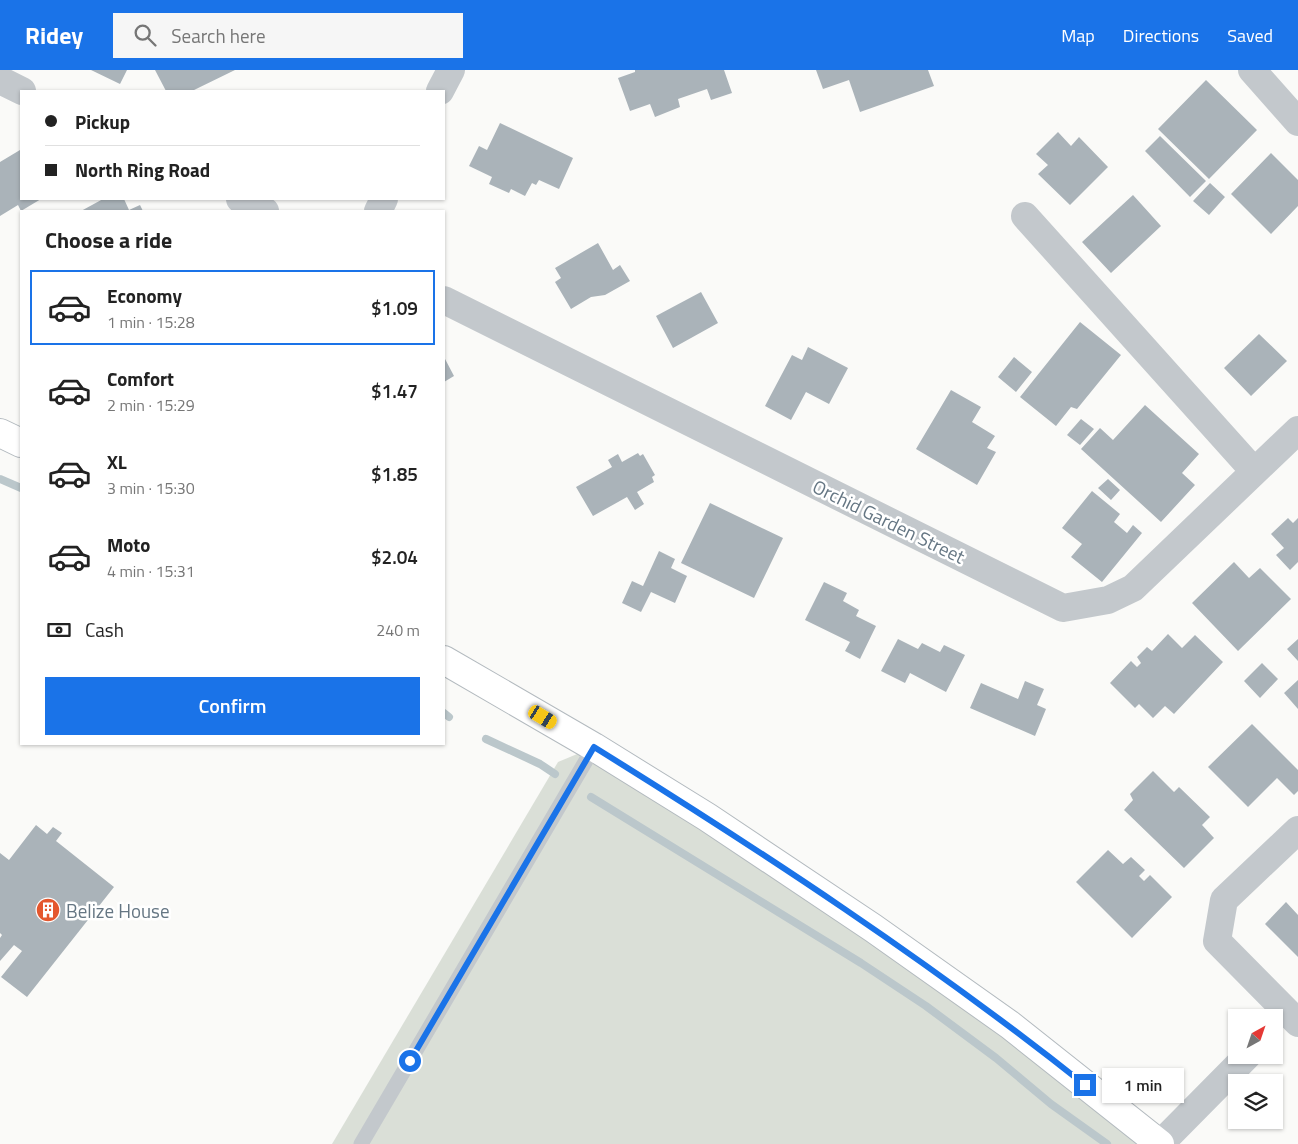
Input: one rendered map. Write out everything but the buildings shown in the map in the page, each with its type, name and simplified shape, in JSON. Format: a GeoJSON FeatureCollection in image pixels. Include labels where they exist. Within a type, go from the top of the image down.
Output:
{"type":"FeatureCollection","features":[{"type":"Feature","properties":{"kind":"main road"},"geometry":{"type":"LineString","coordinates":[[0,433],[20,443]]}},
{"type":"Feature","properties":{"kind":"main road"},"geometry":{"type":"LineString","coordinates":[[445,661],[594,747],[707,817],[873,928],[1010,1025],[1160,1144]]}},
{"type":"Feature","properties":{"kind":"street"},"geometry":{"type":"LineString","coordinates":[[441,90],[451,70]]}},
{"type":"Feature","properties":{"kind":"street"},"geometry":{"type":"LineString","coordinates":[[1252,70],[1298,122]]}},
{"type":"Feature","properties":{"kind":"street"},"geometry":{"type":"LineString","coordinates":[[0,80],[20,90]]}},
{"type":"Feature","properties":{"kind":"street"},"geometry":{"type":"LineString","coordinates":[[242,200],[263,210]]}},
{"type":"Feature","properties":{"kind":"street"},"geometry":{"type":"LineString","coordinates":[[1025,216],[1254,471]]}},
{"type":"Feature","properties":{"kind":"street","name":"Orchid Garden Street"},"geometry":{"type":"LineString","coordinates":[[445,300],[1063,608],[1108,600],[1133,588],[1298,430]]}},
{"type":"Feature","properties":{"kind":"street"},"geometry":{"type":"LineString","coordinates":[[1287,1022],[1217,941],[1224,900],[1298,830]]}},
{"type":"Feature","properties":{"kind":"street"},"geometry":{"type":"LineString","coordinates":[[1160,1144],[1239,1064]]}},
{"type":"Feature","properties":{"kind":"lane"},"geometry":{"type":"LineString","coordinates":[[361,1144],[594,747]]}},
{"type":"Feature","properties":{"kind":"shaded area"},"geometry":{"type":"Polygon","coordinates":[[[594,747],[1160,1144],[332,1144],[558,762],[594,747]]]}},
{"type":"Feature","properties":{"kind":"waterway"},"geometry":{"type":"LineString","coordinates":[[0,479],[20,488]]}},
{"type":"Feature","properties":{"kind":"waterway"},"geometry":{"type":"LineString","coordinates":[[445,714],[449,717]]}},
{"type":"Feature","properties":{"kind":"waterway"},"geometry":{"type":"LineString","coordinates":[[486,739],[540,764],[555,774]]}},
{"type":"Feature","properties":{"kind":"waterway"},"geometry":{"type":"LineString","coordinates":[[591,797],[861,963],[926,1006],[996,1058],[1051,1104],[1107,1144]]}},
{"type":"Feature","properties":{"kind":"place","name":"Belize House"},"geometry":{"type":"Point","coordinates":[48,910]}},
{"type":"Feature","properties":{"kind":"route"},"geometry":{"type":"LineString","coordinates":[[410,1061],[594,747],[707,817],[873,928],[1010,1025],[1085,1085]]}}]}
